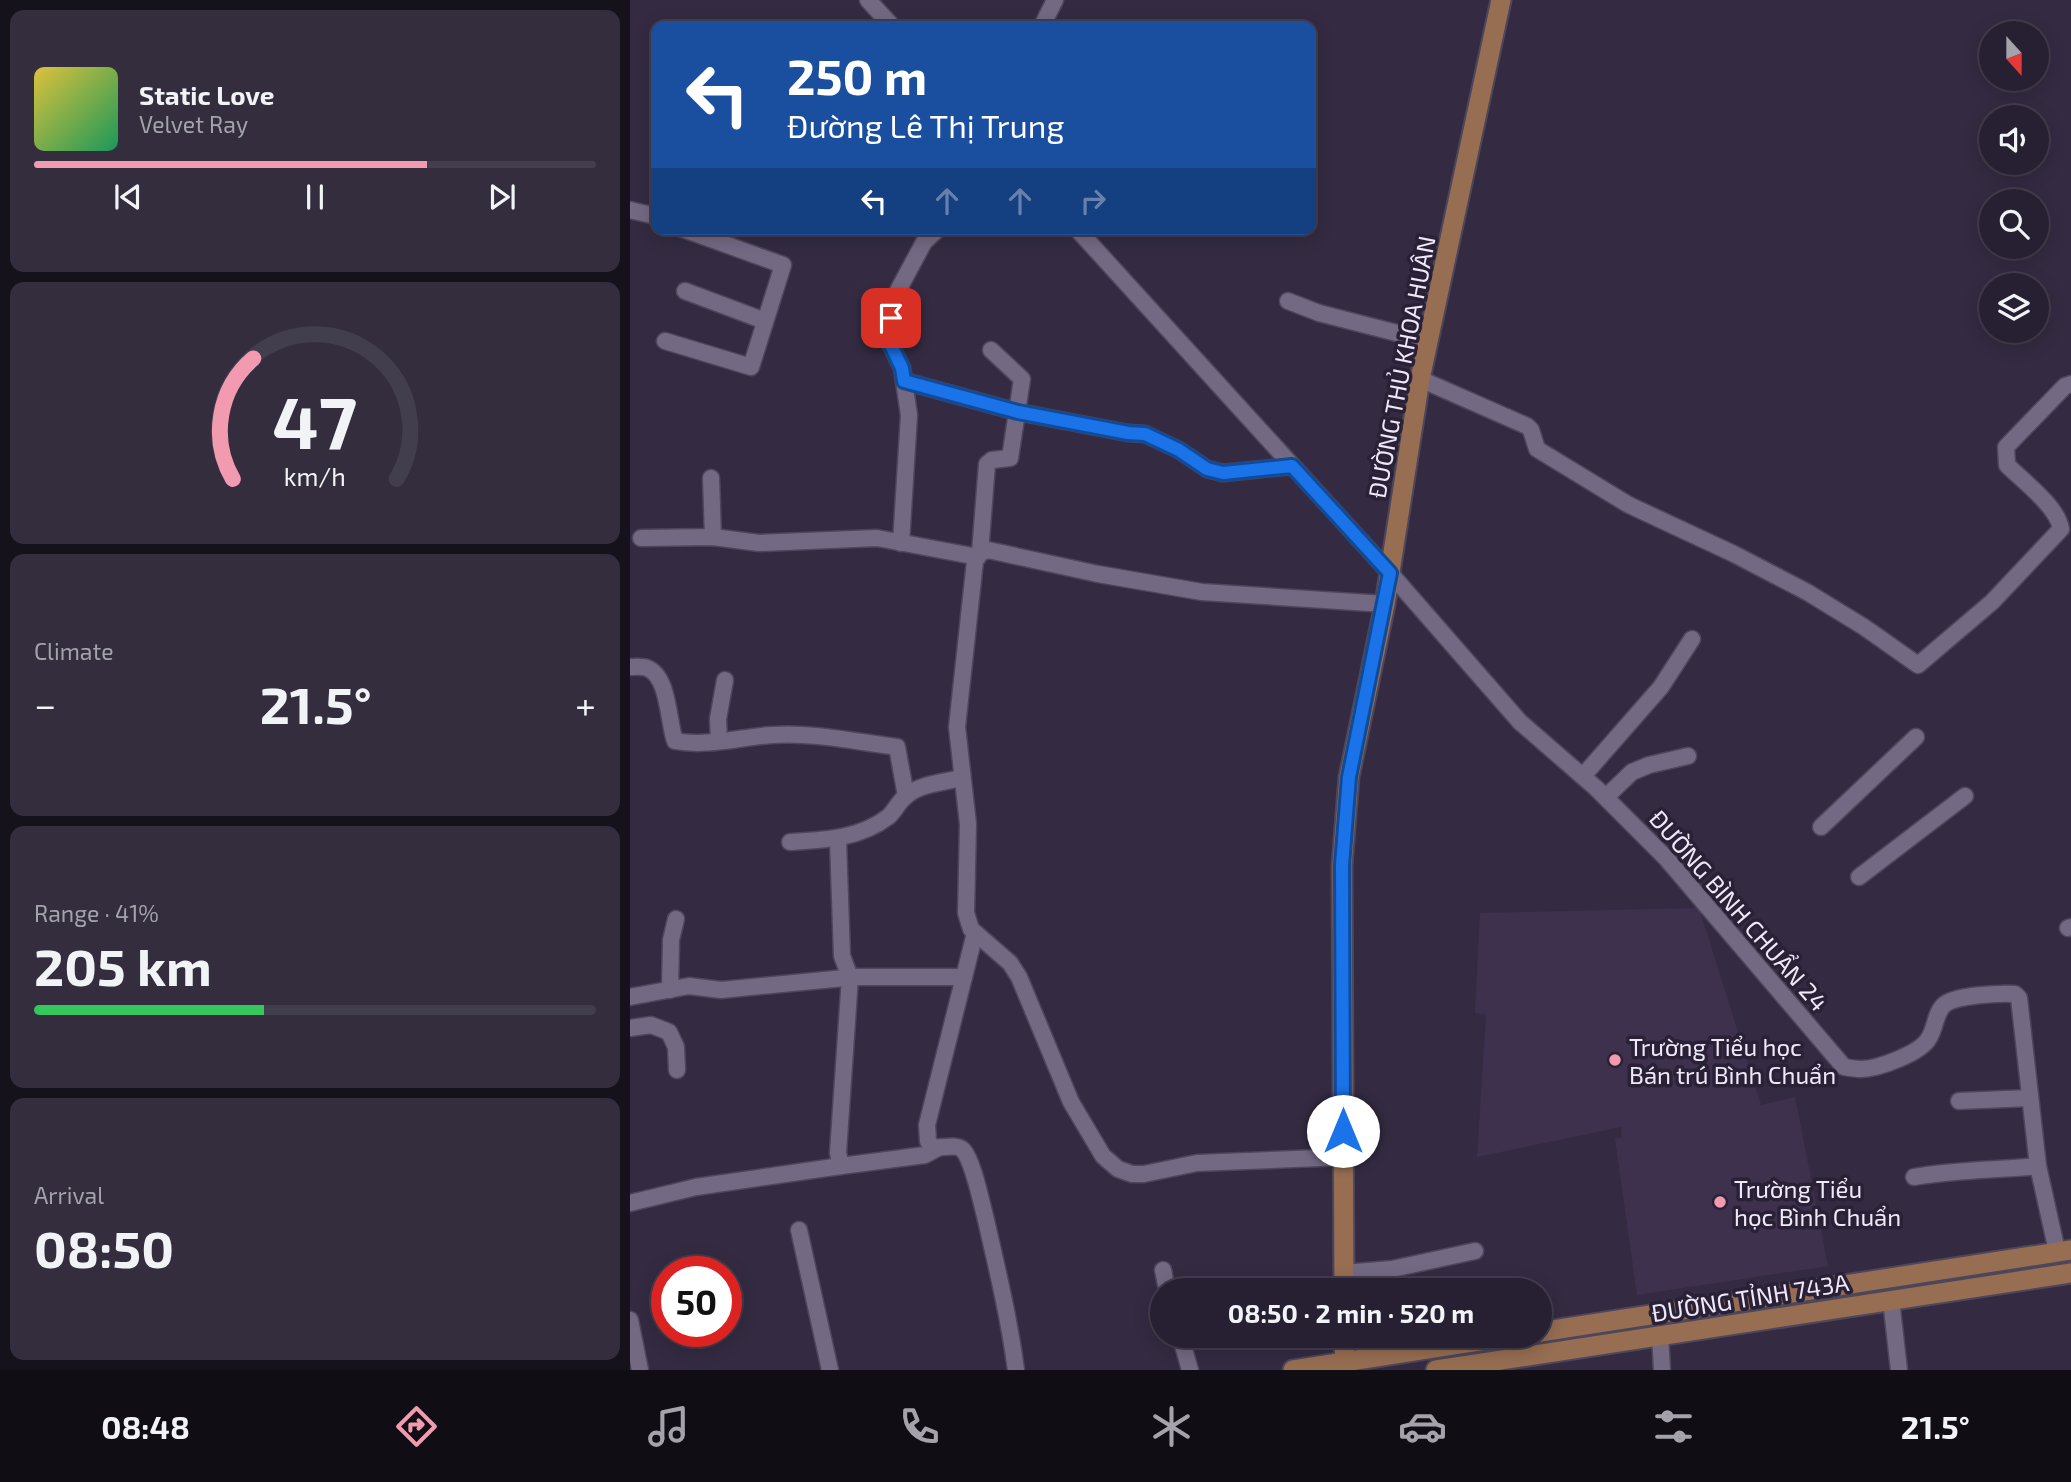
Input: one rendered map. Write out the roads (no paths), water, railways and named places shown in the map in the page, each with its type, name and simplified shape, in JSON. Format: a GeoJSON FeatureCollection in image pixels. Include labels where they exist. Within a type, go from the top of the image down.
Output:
{"type":"FeatureCollection","features":[{"type":"Feature","properties":{"kind":"main road","name":"ĐƯỜNG THỦ KHOA HUÂN"},"geometry":{"type":"LineString","coordinates":[[1344,1278],[1342,865],[1349,777],[1385,604],[1420,379],[1501,0]]}},
{"type":"Feature","properties":{"kind":"main road","name":"ĐƯỜNG TỈNH 743A"},"geometry":{"type":"LineString","coordinates":[[1552,1330],[2064,1250]]}},
{"type":"Feature","properties":{"kind":"main road","name":"ĐƯỜNG TỈNH 743A"},"geometry":{"type":"LineString","coordinates":[[1436,1370],[2071,1273]]}},
{"type":"Feature","properties":{"kind":"main road"},"geometry":{"type":"LineString","coordinates":[[1344,1348],[1345,1366]]}},
{"type":"Feature","properties":{"kind":"main road"},"geometry":{"type":"LineString","coordinates":[[1293,1370],[1345,1366],[1445,1348]]}},
{"type":"Feature","properties":{"kind":"street"},"geometry":{"type":"LineString","coordinates":[[868,0],[887,21]]}},
{"type":"Feature","properties":{"kind":"street"},"geometry":{"type":"LineString","coordinates":[[1044,21],[1055,0]]}},
{"type":"Feature","properties":{"kind":"street"},"geometry":{"type":"LineString","coordinates":[[630,210],[651,215]]}},
{"type":"Feature","properties":{"kind":"street"},"geometry":{"type":"LineString","coordinates":[[665,341],[751,367],[783,265],[700,235]]}},
{"type":"Feature","properties":{"kind":"street"},"geometry":{"type":"LineString","coordinates":[[901,542],[909,415],[902,368],[887,337],[894,298],[924,242],[932,235]]}},
{"type":"Feature","properties":{"kind":"street","name":"ĐƯỜNG BÌNH CHUẨN 24"},"geometry":{"type":"LineString","coordinates":[[1082,235],[1390,573],[1520,722],[1606,797],[1666,858],[1844,1067],[1862,1070],[1907,1055],[1926,1044],[1939,1010],[1948,1002],[2001,993],[2015,994],[2019,998],[2038,1166],[2064,1250]]}},
{"type":"Feature","properties":{"kind":"street"},"geometry":{"type":"LineString","coordinates":[[685,291],[765,321]]}},
{"type":"Feature","properties":{"kind":"street"},"geometry":{"type":"LineString","coordinates":[[1288,301],[1319,313],[1428,341]]}},
{"type":"Feature","properties":{"kind":"street"},"geometry":{"type":"LineString","coordinates":[[979,555],[987,464],[992,460],[1010,458],[1022,379],[991,350]]}},
{"type":"Feature","properties":{"kind":"street"},"geometry":{"type":"LineString","coordinates":[[1420,379],[1527,426],[1537,449],[1629,505],[1807,592],[1918,665],[1992,602],[2061,529],[2054,511],[2007,465],[2006,447],[2065,386],[2071,384]]}},
{"type":"Feature","properties":{"kind":"street"},"geometry":{"type":"LineString","coordinates":[[904,381],[1018,412],[1145,434],[1179,450],[1207,469],[1223,473],[1292,466]]}},
{"type":"Feature","properties":{"kind":"street"},"geometry":{"type":"LineString","coordinates":[[711,478],[713,537]]}},
{"type":"Feature","properties":{"kind":"street"},"geometry":{"type":"LineString","coordinates":[[641,538],[713,537],[759,543],[877,538],[979,555]]}},
{"type":"Feature","properties":{"kind":"street"},"geometry":{"type":"LineString","coordinates":[[1344,1157],[1197,1163],[1132,1174],[1118,1169],[1103,1156],[1070,1102],[1019,977],[1010,963],[971,929],[966,913],[968,824],[957,727],[975,561],[988,550],[1098,574],[1202,592],[1385,604]]}},
{"type":"Feature","properties":{"kind":"street"},"geometry":{"type":"LineString","coordinates":[[1583,776],[1661,687],[1692,639]]}},
{"type":"Feature","properties":{"kind":"street"},"geometry":{"type":"LineString","coordinates":[[630,667],[645,667],[660,680],[666,694],[675,741],[690,744],[774,734],[897,747],[906,796]]}},
{"type":"Feature","properties":{"kind":"street"},"geometry":{"type":"LineString","coordinates":[[719,741],[718,719],[725,680]]}},
{"type":"Feature","properties":{"kind":"street"},"geometry":{"type":"LineString","coordinates":[[1821,828],[1916,737]]}},
{"type":"Feature","properties":{"kind":"street"},"geometry":{"type":"LineString","coordinates":[[1606,797],[1633,772],[1688,755]]}},
{"type":"Feature","properties":{"kind":"street"},"geometry":{"type":"LineString","coordinates":[[790,842],[838,840],[889,816],[906,796],[926,786],[962,778]]}},
{"type":"Feature","properties":{"kind":"street"},"geometry":{"type":"LineString","coordinates":[[1859,877],[1965,796]]}},
{"type":"Feature","properties":{"kind":"street"},"geometry":{"type":"LineString","coordinates":[[838,840],[842,956],[849,978],[838,1153],[841,1166]]}},
{"type":"Feature","properties":{"kind":"street"},"geometry":{"type":"LineString","coordinates":[[670,990],[671,940],[676,919]]}},
{"type":"Feature","properties":{"kind":"street"},"geometry":{"type":"LineString","coordinates":[[938,1148],[930,1144],[927,1125],[975,933]]}},
{"type":"Feature","properties":{"kind":"street"},"geometry":{"type":"LineString","coordinates":[[630,997],[689,986],[720,990],[849,978],[964,977]]}},
{"type":"Feature","properties":{"kind":"street"},"geometry":{"type":"LineString","coordinates":[[630,1028],[651,1026],[669,1032],[676,1047],[677,1070]]}},
{"type":"Feature","properties":{"kind":"street"},"geometry":{"type":"LineString","coordinates":[[1959,1101],[2030,1098]]}},
{"type":"Feature","properties":{"kind":"street"},"geometry":{"type":"LineString","coordinates":[[630,1203],[696,1187],[925,1155],[938,1148],[963,1148],[997,1267],[1016,1370]]}},
{"type":"Feature","properties":{"kind":"street"},"geometry":{"type":"LineString","coordinates":[[1914,1177],[1949,1171],[1974,1172],[2038,1166]]}},
{"type":"Feature","properties":{"kind":"street"},"geometry":{"type":"LineString","coordinates":[[799,1230],[830,1370]]}},
{"type":"Feature","properties":{"kind":"street"},"geometry":{"type":"LineString","coordinates":[[1356,1278],[1475,1251]]}},
{"type":"Feature","properties":{"kind":"street"},"geometry":{"type":"LineString","coordinates":[[1163,1270],[1165,1278]]}},
{"type":"Feature","properties":{"kind":"street"},"geometry":{"type":"LineString","coordinates":[[1891,1300],[1899,1370]]}},
{"type":"Feature","properties":{"kind":"street"},"geometry":{"type":"LineString","coordinates":[[631,1328],[640,1370]]}},
{"type":"Feature","properties":{"kind":"street"},"geometry":{"type":"LineString","coordinates":[[1660,1335],[1662,1370]]}},
{"type":"Feature","properties":{"kind":"street"},"geometry":{"type":"LineString","coordinates":[[1184,1348],[1190,1370]]}},
{"type":"Feature","properties":{"kind":"place","name":"Trường Tiểu học Bán trú Bình Chuẩn"},"geometry":{"type":"Point","coordinates":[1615,1060]}},
{"type":"Feature","properties":{"kind":"place","name":"Trường Tiểu học Bình Chuẩn"},"geometry":{"type":"Point","coordinates":[1720,1202]}}]}
